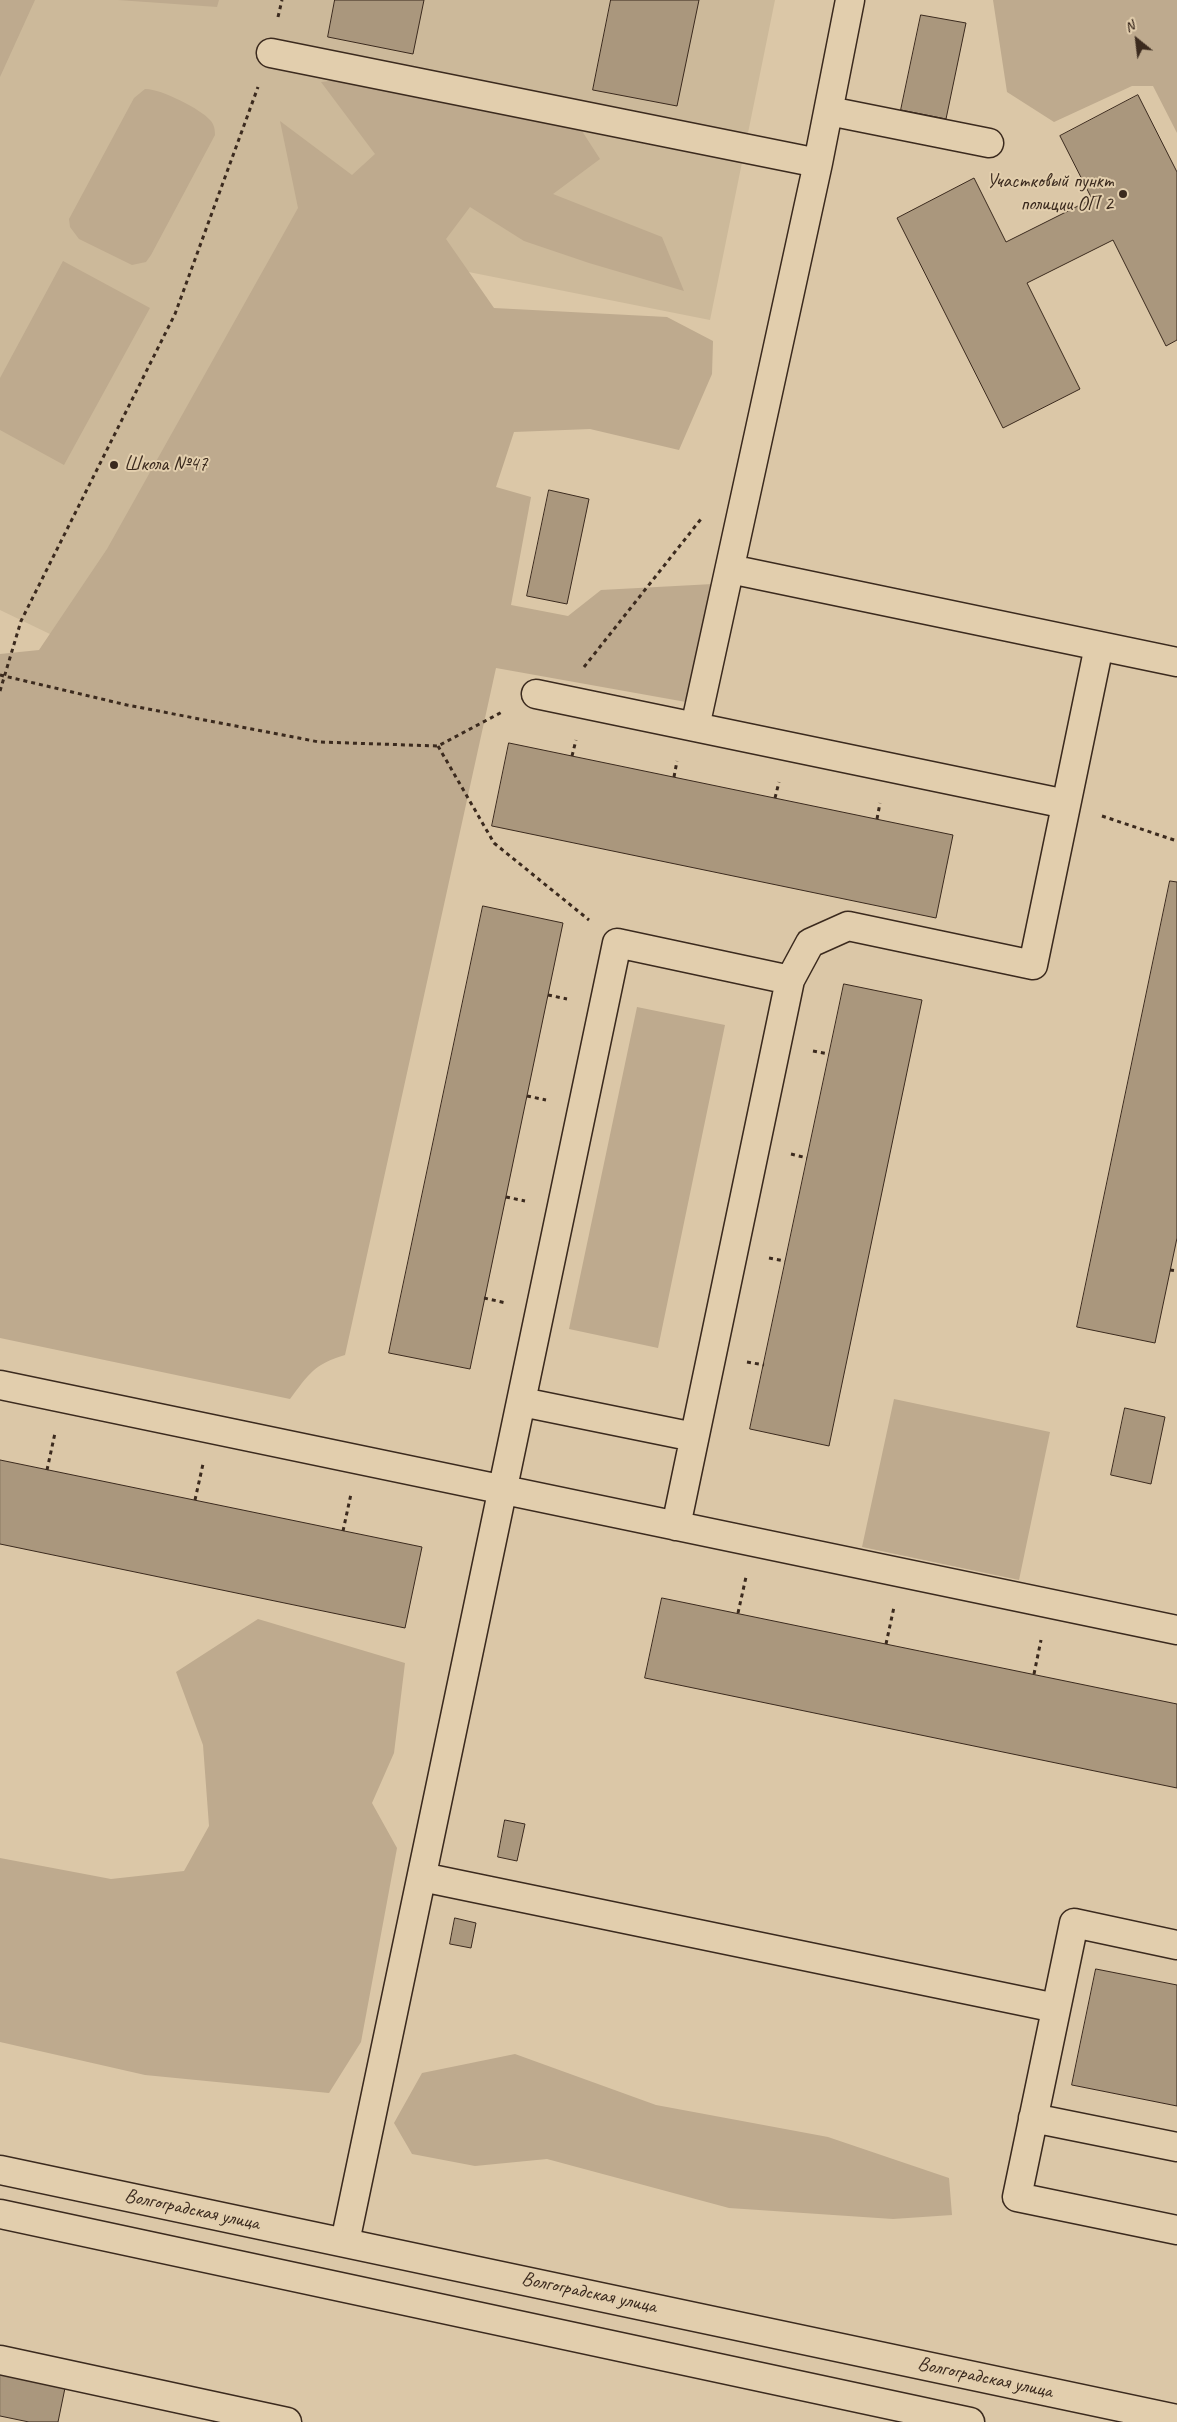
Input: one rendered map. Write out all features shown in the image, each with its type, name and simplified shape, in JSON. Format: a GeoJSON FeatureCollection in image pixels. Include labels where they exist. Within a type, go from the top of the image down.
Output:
{"type":"FeatureCollection","features":[{"type":"Feature","properties":{"kind":"main road"},"geometry":{"type":"LineString","coordinates":[[696,727],[818,163],[850,0]]}},
{"type":"Feature","properties":{"kind":"main road"},"geometry":{"type":"LineString","coordinates":[[271,53],[818,163]]}},
{"type":"Feature","properties":{"kind":"main road"},"geometry":{"type":"LineString","coordinates":[[829,111],[989,143]]}},
{"type":"Feature","properties":{"kind":"main road"},"geometry":{"type":"LineString","coordinates":[[730,569],[1177,662]]}},
{"type":"Feature","properties":{"kind":"main road"},"geometry":{"type":"LineString","coordinates":[[676,1526],[790,980],[810,942],[848,926],[1033,965],[1099,646]]}},
{"type":"Feature","properties":{"kind":"main road"},"geometry":{"type":"LineString","coordinates":[[548,697],[1066,804]]}},
{"type":"Feature","properties":{"kind":"main road"},"geometry":{"type":"LineString","coordinates":[[345,2242],[618,943],[790,980]]}},
{"type":"Feature","properties":{"kind":"main road"},"geometry":{"type":"LineString","coordinates":[[0,1385],[1177,1630]]}},
{"type":"Feature","properties":{"kind":"main road"},"geometry":{"type":"LineString","coordinates":[[522,1402],[694,1438]]}},
{"type":"Feature","properties":{"kind":"main road"},"geometry":{"type":"LineString","coordinates":[[422,1877],[1056,2008]]}},
{"type":"Feature","properties":{"kind":"main road"},"geometry":{"type":"LineString","coordinates":[[1177,1945],[1074,1923],[1017,2197],[1177,2230]]}},
{"type":"Feature","properties":{"kind":"main road"},"geometry":{"type":"LineString","coordinates":[[1034,2118],[1177,2147]]}},
{"type":"Feature","properties":{"kind":"main road","name":"Волгоградская улица"},"geometry":{"type":"LineString","coordinates":[[0,2170],[1177,2418]]}},
{"type":"Feature","properties":{"kind":"main road"},"geometry":{"type":"LineString","coordinates":[[0,2214],[970,2422]]}},
{"type":"Feature","properties":{"kind":"main road"},"geometry":{"type":"LineString","coordinates":[[0,2360],[286,2422]]}},
{"type":"Feature","properties":{"kind":"path"},"geometry":{"type":"LineString","coordinates":[[0,691],[2,676],[21,621],[175,314],[271,53]]}},
{"type":"Feature","properties":{"kind":"path"},"geometry":{"type":"LineString","coordinates":[[2,676],[126,705],[319,742],[438,746],[548,697],[707,511]]}},
{"type":"Feature","properties":{"kind":"path"},"geometry":{"type":"LineString","coordinates":[[438,746],[494,843],[618,943]]}},
{"type":"Feature","properties":{"kind":"path"},"geometry":{"type":"LineString","coordinates":[[1066,804],[1177,841]]}},
{"type":"Feature","properties":{"kind":"path"},"geometry":{"type":"LineString","coordinates":[[1170,1270],[1177,1271]]}},
{"type":"Feature","properties":{"kind":"path"},"geometry":{"type":"LineString","coordinates":[[47,1470],[52,1445]]}},
{"type":"Feature","properties":{"kind":"path"},"geometry":{"type":"LineString","coordinates":[[195,1500],[200,1476]]}},
{"type":"Feature","properties":{"kind":"path"},"geometry":{"type":"LineString","coordinates":[[343,1531],[348,1507]]}},
{"type":"Feature","properties":{"kind":"path"},"geometry":{"type":"LineString","coordinates":[[738,1613],[744,1586]]}},
{"type":"Feature","properties":{"kind":"path"},"geometry":{"type":"LineString","coordinates":[[886,1644],[892,1616]]}},
{"type":"Feature","properties":{"kind":"path"},"geometry":{"type":"LineString","coordinates":[[1034,1674],[1040,1647]]}},
{"type":"Feature","properties":{"kind":"shaded area","name":"Школа №47"},"geometry":{"type":"Polygon","coordinates":[[[0,0],[775,0],[710,320],[363,251],[106,661],[0,610],[0,0]]]}},
{"type":"Feature","properties":{"kind":"shaded area"},"geometry":{"type":"Polygon","coordinates":[[[0,0],[35,0],[0,77],[0,0]]]}},
{"type":"Feature","properties":{"kind":"shaded area"},"geometry":{"type":"Polygon","coordinates":[[[118,0],[219,0],[217,7],[118,0]]]}},
{"type":"Feature","properties":{"kind":"shaded area"},"geometry":{"type":"Polygon","coordinates":[[[993,0],[1177,0],[1177,133],[1153,86],[1132,86],[1054,122],[1007,92],[993,0]]]}},
{"type":"Feature","properties":{"kind":"shaded area"},"geometry":{"type":"Polygon","coordinates":[[[346,79],[582,131],[600,159],[553,194],[662,237],[684,291],[589,263],[524,241],[470,207],[446,239],[494,308],[667,317],[713,341],[712,374],[679,450],[590,429],[514,432],[496,487],[531,497],[511,605],[568,616],[601,590],[713,584],[686,702],[496,668],[345,1355],[319,1366],[302,1383],[290,1399],[0,1338],[0,654],[39,650],[107,549],[298,208],[280,121],[352,175],[375,154],[321,82],[346,79]]]}},
{"type":"Feature","properties":{"kind":"shaded area"},"geometry":{"type":"Polygon","coordinates":[[[145,89],[169,95],[198,110],[211,122],[215,135],[151,255],[146,262],[132,265],[79,239],[70,227],[69,219],[134,98],[145,89]]]}},
{"type":"Feature","properties":{"kind":"shaded area"},"geometry":{"type":"Polygon","coordinates":[[[63,261],[150,308],[64,465],[0,430],[0,378],[63,261]]]}},
{"type":"Feature","properties":{"kind":"shaded area"},"geometry":{"type":"Polygon","coordinates":[[[637,1007],[725,1025],[658,1348],[569,1329],[637,1007]]]}},
{"type":"Feature","properties":{"kind":"shaded area"},"geometry":{"type":"Polygon","coordinates":[[[894,1399],[1050,1432],[1019,1580],[862,1547],[894,1399]]]}},
{"type":"Feature","properties":{"kind":"shaded area"},"geometry":{"type":"Polygon","coordinates":[[[258,1619],[405,1663],[394,1753],[372,1803],[397,1848],[361,2042],[329,2093],[145,2075],[0,2042],[0,1858],[111,1879],[184,1871],[209,1826],[203,1745],[176,1672],[258,1619]]]}},
{"type":"Feature","properties":{"kind":"shaded area"},"geometry":{"type":"Polygon","coordinates":[[[515,2054],[656,2105],[828,2137],[949,2178],[952,2215],[893,2219],[729,2208],[547,2159],[475,2166],[412,2154],[394,2123],[422,2073],[515,2054]]]}},
{"type":"Feature","properties":{"kind":"building"},"geometry":{"type":"Polygon","coordinates":[[[335,0],[424,0],[413,54],[328,37],[335,0]]]}},
{"type":"Feature","properties":{"kind":"building"},"geometry":{"type":"Polygon","coordinates":[[[611,0],[699,0],[677,106],[593,90],[611,0]]]}},
{"type":"Feature","properties":{"kind":"building"},"geometry":{"type":"Polygon","coordinates":[[[921,15],[966,23],[946,119],[901,110],[921,15]]]}},
{"type":"Feature","properties":{"kind":"building"},"geometry":{"type":"Polygon","coordinates":[[[1138,95],[1177,172],[1177,340],[1166,346],[1113,240],[1027,283],[1080,389],[1003,428],[897,218],[974,178],[1006,242],[1092,199],[1060,136],[1138,95]]]}},
{"type":"Feature","properties":{"kind":"building"},"geometry":{"type":"Polygon","coordinates":[[[549,490],[589,499],[567,604],[527,596],[549,490]]]}},
{"type":"Feature","properties":{"kind":"building"},"geometry":{"type":"Polygon","coordinates":[[[509,743],[953,835],[936,918],[492,826],[509,743]]]}},
{"type":"Feature","properties":{"kind":"building"},"geometry":{"type":"Polygon","coordinates":[[[1170,881],[1177,882],[1177,1238],[1155,1343],[1077,1327],[1170,881]]]}},
{"type":"Feature","properties":{"kind":"building"},"geometry":{"type":"Polygon","coordinates":[[[483,906],[563,923],[470,1369],[389,1353],[483,906]]]}},
{"type":"Feature","properties":{"kind":"building"},"geometry":{"type":"Polygon","coordinates":[[[844,984],[922,1000],[829,1446],[750,1429],[844,984]]]}},
{"type":"Feature","properties":{"kind":"building"},"geometry":{"type":"Polygon","coordinates":[[[1125,1408],[1165,1417],[1151,1484],[1111,1475],[1125,1408]]]}},
{"type":"Feature","properties":{"kind":"building"},"geometry":{"type":"Polygon","coordinates":[[[0,1460],[422,1547],[405,1628],[0,1544],[0,1460]]]}},
{"type":"Feature","properties":{"kind":"building"},"geometry":{"type":"Polygon","coordinates":[[[662,1598],[1177,1704],[1177,1788],[645,1678],[662,1598]]]}},
{"type":"Feature","properties":{"kind":"building"},"geometry":{"type":"Polygon","coordinates":[[[505,1820],[525,1824],[517,1861],[498,1857],[505,1820]]]}},
{"type":"Feature","properties":{"kind":"building"},"geometry":{"type":"Polygon","coordinates":[[[455,1918],[476,1923],[471,1948],[450,1944],[455,1918]]]}},
{"type":"Feature","properties":{"kind":"building"},"geometry":{"type":"Polygon","coordinates":[[[1096,1969],[1177,1985],[1177,2106],[1072,2085],[1096,1969]]]}},
{"type":"Feature","properties":{"kind":"building"},"geometry":{"type":"Polygon","coordinates":[[[0,2374],[65,2388],[58,2422],[29,2422],[0,2416],[0,2374]]]}},
{"type":"Feature","properties":{"kind":"place","name":"Участковый пункт полиции ОП 2"},"geometry":{"type":"Point","coordinates":[1123,194]}},
{"type":"Feature","properties":{"kind":"place","name":"Школа №47"},"geometry":{"type":"Point","coordinates":[114,465]}}]}
